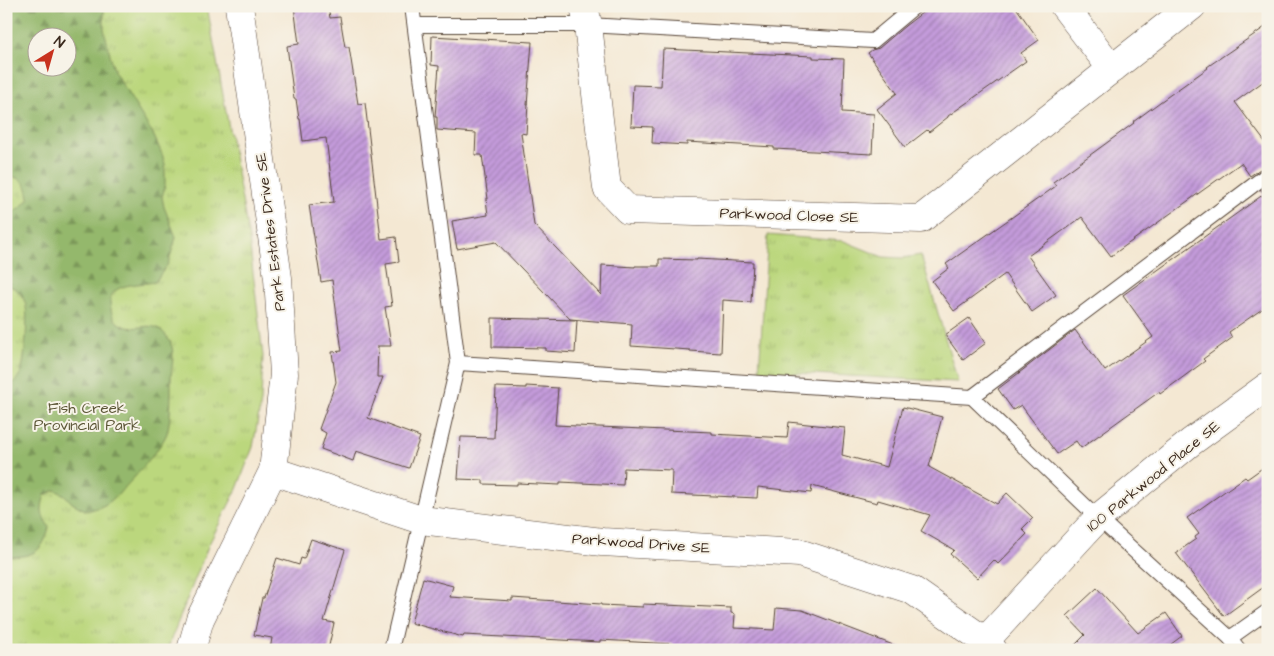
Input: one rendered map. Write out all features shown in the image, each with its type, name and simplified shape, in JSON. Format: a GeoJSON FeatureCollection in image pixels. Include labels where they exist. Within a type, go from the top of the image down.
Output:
{"type":"FeatureCollection","features":[{"type":"Feature","properties":{"kind":"street","name":"Park Estates Drive SE"},"geometry":{"type":"LineString","coordinates":[[191,650],[200,619],[273,471],[284,374],[278,278],[240,6]]}},
{"type":"Feature","properties":{"kind":"street"},"geometry":{"type":"LineString","coordinates":[[1064,6],[1112,69]]}},
{"type":"Feature","properties":{"kind":"street","name":"Parkwood Close SE"},"geometry":{"type":"LineString","coordinates":[[586,16],[607,188],[628,210],[921,218],[1192,6]]}},
{"type":"Feature","properties":{"kind":"street","name":"100 Parkwood Place SE"},"geometry":{"type":"LineString","coordinates":[[989,645],[1098,518],[1191,442],[1268,386]]}},
{"type":"Feature","properties":{"kind":"street","name":"Parkwood Drive SE"},"geometry":{"type":"LineString","coordinates":[[273,471],[420,520],[602,542],[798,553],[912,590],[989,645]]}},
{"type":"Feature","properties":{"kind":"lane"},"geometry":{"type":"LineString","coordinates":[[391,650],[458,363],[412,6]]}},
{"type":"Feature","properties":{"kind":"lane"},"geometry":{"type":"LineString","coordinates":[[415,26],[586,16],[872,41],[915,6]]}},
{"type":"Feature","properties":{"kind":"lane"},"geometry":{"type":"LineString","coordinates":[[972,397],[1268,174]]}},
{"type":"Feature","properties":{"kind":"lane"},"geometry":{"type":"LineString","coordinates":[[458,363],[972,397],[1098,518],[1234,644],[1268,611]]}},
{"type":"Feature","properties":{"kind":"green space"},"geometry":{"type":"Polygon","coordinates":[[[6,6],[207,6],[249,239],[263,356],[261,402],[253,447],[237,489],[209,544],[168,650],[6,650],[6,6]]]}},
{"type":"Feature","properties":{"kind":"green space","name":"Fish Creek Provincial Park"},"geometry":{"type":"Polygon","coordinates":[[[6,6],[104,6],[104,29],[114,71],[153,134],[162,154],[165,164],[165,186],[162,197],[176,237],[168,264],[155,282],[124,286],[117,289],[110,300],[111,309],[112,315],[121,325],[132,328],[149,326],[157,328],[163,332],[170,342],[173,356],[168,428],[164,440],[150,459],[122,490],[106,504],[87,511],[72,503],[65,495],[55,490],[45,495],[42,512],[49,527],[40,548],[23,556],[6,557],[6,390],[15,382],[21,372],[27,326],[25,302],[22,296],[18,291],[6,285],[6,215],[21,207],[29,198],[27,188],[20,179],[6,176],[6,6]]]}},
{"type":"Feature","properties":{"kind":"green space"},"geometry":{"type":"Polygon","coordinates":[[[768,235],[844,241],[883,257],[902,258],[921,255],[958,382],[759,371],[768,235]]]}},
{"type":"Feature","properties":{"kind":"building"},"geometry":{"type":"Polygon","coordinates":[[[294,6],[328,6],[330,18],[340,17],[345,47],[349,47],[358,104],[365,103],[381,239],[396,237],[399,262],[386,264],[392,306],[385,307],[391,346],[378,346],[377,377],[383,377],[368,418],[420,437],[409,468],[356,451],[353,461],[321,449],[326,433],[319,429],[336,382],[332,352],[342,351],[332,280],[321,282],[309,205],[334,202],[326,138],[303,141],[296,99],[294,99],[287,46],[299,44],[294,6]]]}},
{"type":"Feature","properties":{"kind":"building"},"geometry":{"type":"Polygon","coordinates":[[[931,6],[1015,6],[1039,40],[1021,53],[1026,61],[948,116],[929,132],[927,130],[905,147],[877,109],[897,93],[868,53],[879,48],[931,6]]]}},
{"type":"Feature","properties":{"kind":"building"},"geometry":{"type":"Polygon","coordinates":[[[1268,25],[1268,78],[1235,102],[1268,146],[1268,165],[1250,176],[1241,163],[1111,256],[1082,217],[1028,256],[1056,295],[1032,312],[1005,274],[954,311],[932,281],[949,268],[946,264],[1056,186],[1053,182],[1207,67],[1268,25]]]}},
{"type":"Feature","properties":{"kind":"building"},"geometry":{"type":"Polygon","coordinates":[[[432,36],[532,42],[526,134],[521,133],[534,225],[601,295],[602,265],[659,266],[659,259],[753,262],[751,302],[723,300],[721,353],[631,346],[632,324],[570,319],[496,242],[457,249],[452,221],[488,215],[486,199],[488,199],[482,155],[475,155],[476,133],[437,130],[437,117],[435,117],[439,66],[431,65],[432,36]]]}},
{"type":"Feature","properties":{"kind":"building"},"geometry":{"type":"Polygon","coordinates":[[[663,49],[844,59],[842,112],[874,114],[872,154],[687,142],[687,145],[652,143],[653,127],[631,126],[633,85],[661,86],[663,49]]]}},
{"type":"Feature","properties":{"kind":"building"},"geometry":{"type":"Polygon","coordinates":[[[1268,185],[1268,305],[1229,332],[1232,338],[1203,359],[1205,361],[1160,394],[1159,392],[1081,448],[1076,441],[1057,454],[1021,405],[1013,410],[998,389],[1075,330],[1105,371],[1153,337],[1123,295],[1264,194],[1261,190],[1268,185]]]}},
{"type":"Feature","properties":{"kind":"building"},"geometry":{"type":"Polygon","coordinates":[[[492,318],[577,320],[575,353],[546,351],[546,348],[492,347],[492,318]]]}},
{"type":"Feature","properties":{"kind":"building"},"geometry":{"type":"Polygon","coordinates":[[[969,318],[986,343],[963,360],[945,335],[969,318]]]}},
{"type":"Feature","properties":{"kind":"building"},"geometry":{"type":"Polygon","coordinates":[[[526,386],[558,388],[555,425],[712,432],[712,434],[787,438],[789,422],[845,428],[842,455],[887,467],[903,407],[942,417],[929,467],[997,504],[1007,493],[1033,518],[1022,529],[1027,534],[998,564],[994,560],[977,578],[950,554],[954,550],[921,531],[930,515],[878,500],[877,503],[812,486],[811,493],[758,487],[757,498],[671,494],[672,470],[624,468],[623,485],[560,482],[560,485],[483,484],[483,480],[458,479],[461,437],[494,438],[496,387],[526,388],[526,386]]]}},
{"type":"Feature","properties":{"kind":"building"},"geometry":{"type":"Polygon","coordinates":[[[1268,464],[1268,584],[1224,616],[1176,553],[1196,539],[1195,537],[1199,534],[1187,518],[1245,477],[1247,479],[1268,464]]]}},
{"type":"Feature","properties":{"kind":"building"},"geometry":{"type":"Polygon","coordinates":[[[311,539],[345,550],[324,621],[334,623],[328,650],[270,650],[272,638],[254,635],[262,598],[264,598],[277,558],[299,565],[301,558],[304,559],[311,539]]]}},
{"type":"Feature","properties":{"kind":"building"},"geometry":{"type":"Polygon","coordinates":[[[423,578],[453,586],[450,597],[512,601],[512,598],[643,607],[643,604],[731,608],[731,613],[735,614],[734,628],[774,630],[776,608],[802,610],[901,648],[901,650],[672,650],[672,644],[464,635],[463,637],[411,623],[423,578]]]}},
{"type":"Feature","properties":{"kind":"building"},"geometry":{"type":"Polygon","coordinates":[[[1097,588],[1138,633],[1166,613],[1182,636],[1163,650],[1070,650],[1085,635],[1067,616],[1097,588]]]}}]}
